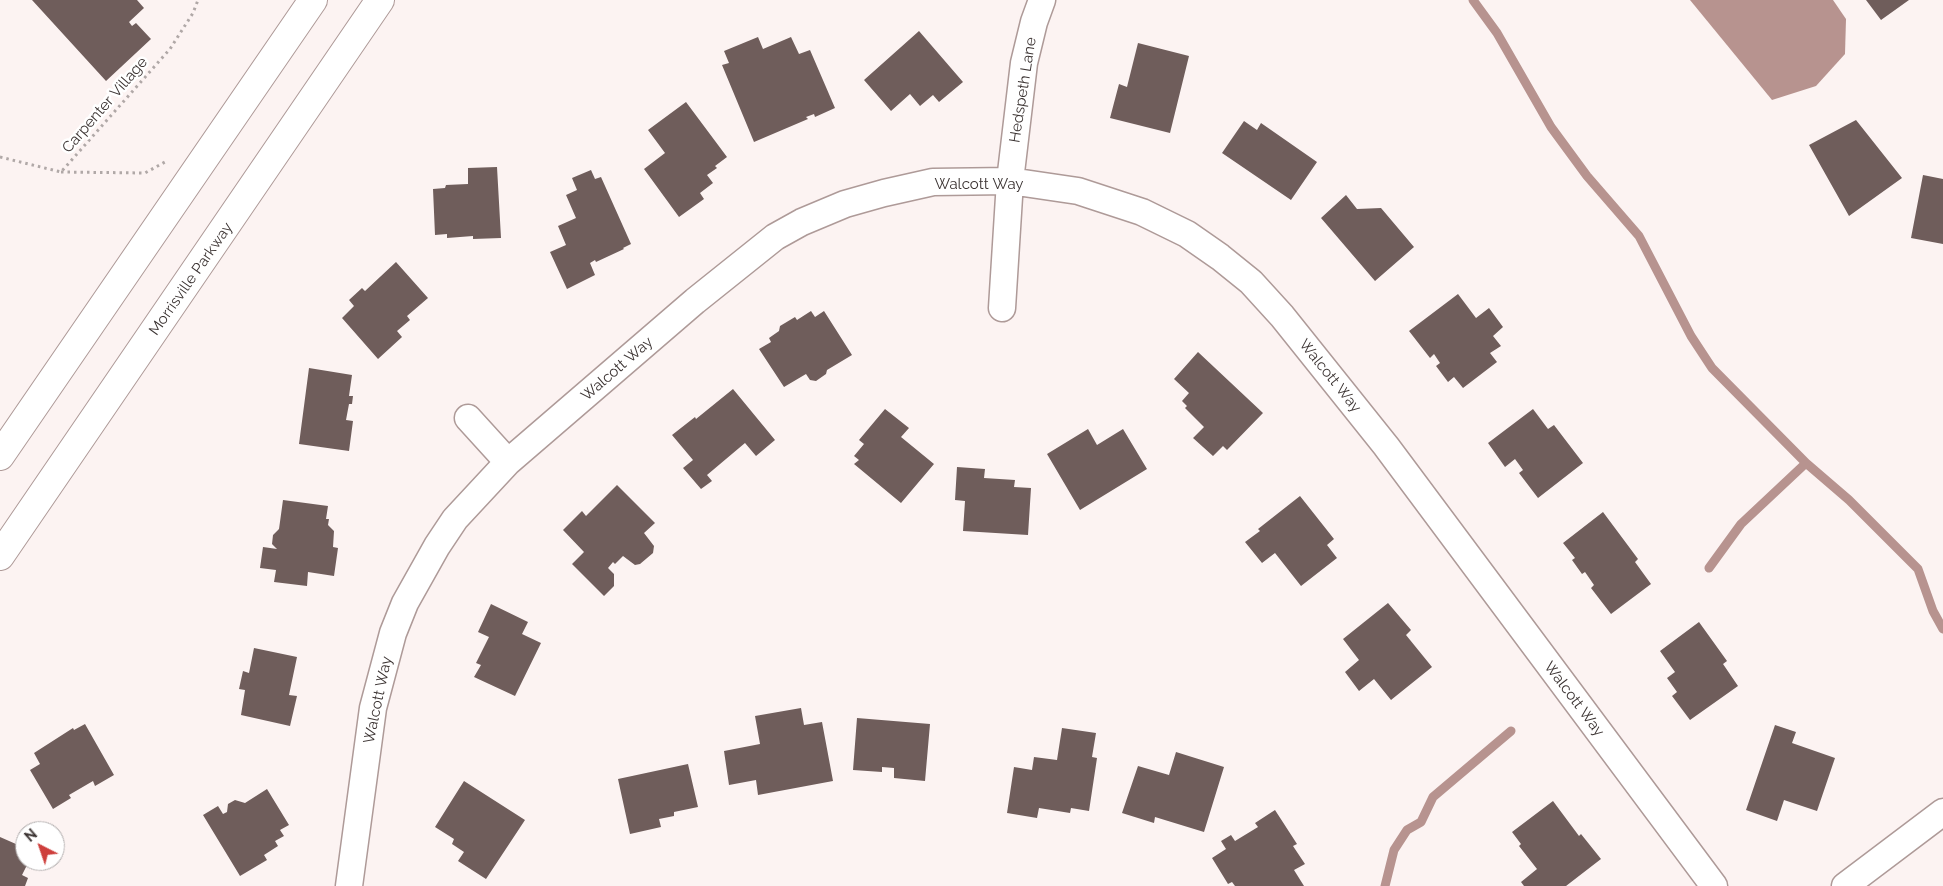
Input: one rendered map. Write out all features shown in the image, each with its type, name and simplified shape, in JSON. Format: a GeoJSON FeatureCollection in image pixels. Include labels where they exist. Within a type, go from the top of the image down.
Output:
{"type":"FeatureCollection","features":[{"type":"Feature","properties":{"kind":"main road"},"geometry":{"type":"LineString","coordinates":[[0,456],[313,0]]}},
{"type":"Feature","properties":{"kind":"main road","name":"Morrisville Parkway"},"geometry":{"type":"LineString","coordinates":[[0,556],[380,0]]}},
{"type":"Feature","properties":{"kind":"street","name":"Hedspeth Lane"},"geometry":{"type":"LineString","coordinates":[[1002,308],[1010,181],[1024,63],[1034,22],[1042,0]]}},
{"type":"Feature","properties":{"kind":"street","name":"Walcott Way"},"geometry":{"type":"LineString","coordinates":[[350,886],[373,708],[393,633],[405,603],[437,546],[455,519],[508,462],[695,301],[775,237],[802,222],[845,204],[884,192],[933,182],[1010,181],[1078,191],[1142,212],[1187,234],[1251,282],[1282,316],[1386,446],[1714,886]]}},
{"type":"Feature","properties":{"kind":"street"},"geometry":{"type":"LineString","coordinates":[[468,418],[508,462]]}},
{"type":"Feature","properties":{"kind":"street"},"geometry":{"type":"LineString","coordinates":[[1845,886],[1943,812]]}},
{"type":"Feature","properties":{"kind":"path","name":"Carpenter Village"},"geometry":{"type":"LineString","coordinates":[[0,157],[61,172],[170,48],[193,13],[198,0]]}},
{"type":"Feature","properties":{"kind":"path"},"geometry":{"type":"LineString","coordinates":[[61,172],[144,173],[165,162]]}},
{"type":"Feature","properties":{"kind":"shaded area"},"geometry":{"type":"Polygon","coordinates":[[[1690,0],[1833,0],[1846,19],[1845,54],[1816,86],[1772,100],[1690,0]]]}},
{"type":"Feature","properties":{"kind":"building"},"geometry":{"type":"Polygon","coordinates":[[[32,0],[137,0],[144,8],[129,22],[132,26],[136,23],[151,39],[106,81],[32,0]]]}},
{"type":"Feature","properties":{"kind":"building"},"geometry":{"type":"Polygon","coordinates":[[[1866,0],[1909,0],[1881,20],[1866,0]]]}},
{"type":"Feature","properties":{"kind":"building"},"geometry":{"type":"Polygon","coordinates":[[[919,31],[963,82],[939,102],[933,95],[920,106],[910,94],[891,111],[864,80],[919,31]]]}},
{"type":"Feature","properties":{"kind":"building"},"geometry":{"type":"Polygon","coordinates":[[[758,37],[763,49],[791,37],[799,54],[810,50],[835,108],[815,117],[814,114],[806,117],[808,119],[754,142],[722,65],[729,63],[724,51],[758,37]]]}},
{"type":"Feature","properties":{"kind":"building"},"geometry":{"type":"Polygon","coordinates":[[[1138,43],[1189,56],[1170,133],[1110,118],[1119,84],[1127,87],[1138,43]]]}},
{"type":"Feature","properties":{"kind":"building"},"geometry":{"type":"Polygon","coordinates":[[[686,102],[727,157],[707,175],[713,183],[700,193],[704,199],[679,217],[644,169],[665,153],[648,130],[686,102]]]}},
{"type":"Feature","properties":{"kind":"building"},"geometry":{"type":"Polygon","coordinates":[[[1856,120],[1902,178],[1849,216],[1809,145],[1856,120]]]}},
{"type":"Feature","properties":{"kind":"building"},"geometry":{"type":"Polygon","coordinates":[[[1244,121],[1257,130],[1261,123],[1317,162],[1291,200],[1222,153],[1244,121]]]}},
{"type":"Feature","properties":{"kind":"building"},"geometry":{"type":"Polygon","coordinates":[[[497,167],[501,238],[473,239],[473,236],[447,238],[447,234],[435,235],[433,189],[445,188],[446,185],[468,184],[468,168],[497,167]]]}},
{"type":"Feature","properties":{"kind":"building"},"geometry":{"type":"Polygon","coordinates":[[[591,170],[595,179],[601,177],[631,244],[596,262],[595,260],[590,263],[595,275],[567,289],[550,252],[566,245],[558,226],[576,218],[566,195],[577,190],[572,178],[591,170]]]}},
{"type":"Feature","properties":{"kind":"building"},"geometry":{"type":"Polygon","coordinates":[[[1923,175],[1943,179],[1943,244],[1911,238],[1923,175]]]}},
{"type":"Feature","properties":{"kind":"building"},"geometry":{"type":"Polygon","coordinates":[[[1346,195],[1357,209],[1381,208],[1414,247],[1375,281],[1321,218],[1346,195]]]}},
{"type":"Feature","properties":{"kind":"building"},"geometry":{"type":"Polygon","coordinates":[[[396,262],[428,298],[407,316],[410,320],[397,331],[402,337],[378,359],[342,318],[354,306],[349,300],[362,288],[365,291],[396,262]]]}},
{"type":"Feature","properties":{"kind":"building"},"geometry":{"type":"Polygon","coordinates":[[[1458,294],[1476,318],[1489,308],[1503,327],[1493,336],[1501,346],[1490,353],[1497,362],[1463,388],[1454,377],[1448,382],[1436,366],[1440,363],[1434,354],[1430,358],[1409,331],[1458,294]]]}},
{"type":"Feature","properties":{"kind":"building"},"geometry":{"type":"Polygon","coordinates":[[[811,311],[815,317],[824,311],[852,355],[827,370],[826,374],[816,381],[810,380],[806,374],[784,387],[759,349],[771,342],[769,338],[779,331],[780,326],[795,317],[797,320],[811,311]]]}},
{"type":"Feature","properties":{"kind":"building"},"geometry":{"type":"Polygon","coordinates":[[[1198,352],[1263,413],[1227,450],[1223,446],[1213,456],[1193,438],[1204,427],[1185,408],[1187,406],[1182,401],[1189,393],[1174,379],[1198,352]]]}},
{"type":"Feature","properties":{"kind":"building"},"geometry":{"type":"Polygon","coordinates":[[[309,368],[352,375],[349,396],[353,396],[352,404],[349,404],[346,420],[353,421],[349,451],[299,444],[309,368]]]}},
{"type":"Feature","properties":{"kind":"building"},"geometry":{"type":"Polygon","coordinates":[[[733,389],[775,440],[756,456],[745,443],[707,475],[712,481],[701,489],[683,468],[693,460],[672,435],[695,417],[696,419],[733,389]]]}},
{"type":"Feature","properties":{"kind":"building"},"geometry":{"type":"Polygon","coordinates":[[[885,409],[909,428],[901,437],[934,464],[901,503],[854,464],[859,460],[854,456],[864,444],[859,440],[885,409]]]}},
{"type":"Feature","properties":{"kind":"building"},"geometry":{"type":"Polygon","coordinates":[[[1533,409],[1548,429],[1554,425],[1583,463],[1538,498],[1519,473],[1523,470],[1515,459],[1505,467],[1488,443],[1533,409]]]}},
{"type":"Feature","properties":{"kind":"building"},"geometry":{"type":"Polygon","coordinates":[[[1088,429],[1097,445],[1123,429],[1147,469],[1080,510],[1047,454],[1088,429]]]}},
{"type":"Feature","properties":{"kind":"building"},"geometry":{"type":"Polygon","coordinates":[[[957,467],[985,469],[984,478],[1015,480],[1014,487],[1031,488],[1028,535],[963,531],[965,501],[955,500],[957,467]]]}},
{"type":"Feature","properties":{"kind":"building"},"geometry":{"type":"Polygon","coordinates":[[[617,485],[655,523],[644,533],[654,546],[653,553],[640,564],[635,565],[623,556],[615,564],[613,562],[608,568],[614,574],[614,586],[604,596],[572,564],[584,552],[563,530],[582,511],[586,516],[617,485]]]}},
{"type":"Feature","properties":{"kind":"building"},"geometry":{"type":"Polygon","coordinates":[[[1300,496],[1334,539],[1327,545],[1337,558],[1301,586],[1275,553],[1262,563],[1245,542],[1260,531],[1258,529],[1300,496]]]}},
{"type":"Feature","properties":{"kind":"building"},"geometry":{"type":"Polygon","coordinates":[[[283,500],[328,506],[326,519],[329,519],[328,525],[334,531],[333,547],[338,548],[334,576],[308,572],[307,586],[274,582],[276,570],[260,568],[263,547],[277,549],[272,544],[273,535],[279,529],[283,500]]]}},
{"type":"Feature","properties":{"kind":"building"},"geometry":{"type":"Polygon","coordinates":[[[1603,512],[1638,559],[1635,562],[1651,584],[1611,614],[1591,588],[1594,585],[1585,572],[1582,574],[1572,560],[1575,558],[1563,543],[1603,512]]]}},
{"type":"Feature","properties":{"kind":"building"},"geometry":{"type":"Polygon","coordinates":[[[1388,603],[1411,630],[1406,635],[1432,667],[1391,700],[1374,679],[1359,691],[1345,672],[1359,660],[1343,639],[1388,603]]]}},
{"type":"Feature","properties":{"kind":"building"},"geometry":{"type":"Polygon","coordinates":[[[491,604],[528,622],[522,634],[541,643],[515,696],[474,677],[481,665],[476,663],[489,637],[478,632],[491,604]]]}},
{"type":"Feature","properties":{"kind":"building"},"geometry":{"type":"Polygon","coordinates":[[[1699,622],[1727,661],[1723,664],[1738,686],[1690,720],[1672,696],[1677,692],[1667,678],[1675,672],[1660,651],[1699,622]]]}},
{"type":"Feature","properties":{"kind":"building"},"geometry":{"type":"Polygon","coordinates":[[[254,648],[297,657],[289,695],[297,696],[290,726],[241,715],[245,690],[239,689],[243,671],[249,673],[254,648]]]}},
{"type":"Feature","properties":{"kind":"building"},"geometry":{"type":"Polygon","coordinates":[[[801,708],[804,725],[822,722],[833,781],[758,795],[756,780],[729,785],[724,751],[760,744],[755,716],[801,708]]]}},
{"type":"Feature","properties":{"kind":"building"},"geometry":{"type":"Polygon","coordinates":[[[857,718],[930,724],[925,781],[894,778],[894,768],[882,767],[882,772],[853,770],[857,718]]]}},
{"type":"Feature","properties":{"kind":"building"},"geometry":{"type":"Polygon","coordinates":[[[85,724],[114,775],[95,786],[93,781],[69,795],[71,798],[53,809],[30,770],[40,764],[34,753],[73,728],[74,730],[85,724]]]}},
{"type":"Feature","properties":{"kind":"building"},"geometry":{"type":"Polygon","coordinates":[[[1775,725],[1796,732],[1792,743],[1835,758],[1817,811],[1784,800],[1777,821],[1746,810],[1775,725]]]}},
{"type":"Feature","properties":{"kind":"building"},"geometry":{"type":"Polygon","coordinates":[[[1062,728],[1096,733],[1092,757],[1097,758],[1089,811],[1071,808],[1070,813],[1039,808],[1037,818],[1007,813],[1014,767],[1032,770],[1034,757],[1057,760],[1062,728]]]}},
{"type":"Feature","properties":{"kind":"building"},"geometry":{"type":"Polygon","coordinates":[[[1176,752],[1224,767],[1204,832],[1155,817],[1154,823],[1122,813],[1138,766],[1169,775],[1176,752]]]}},
{"type":"Feature","properties":{"kind":"building"},"geometry":{"type":"Polygon","coordinates":[[[688,764],[698,807],[674,812],[674,816],[659,819],[661,827],[630,834],[618,779],[688,764]]]}},
{"type":"Feature","properties":{"kind":"building"},"geometry":{"type":"Polygon","coordinates":[[[464,781],[525,820],[486,879],[458,861],[464,852],[452,844],[454,839],[435,827],[464,781]]]}},
{"type":"Feature","properties":{"kind":"building"},"geometry":{"type":"Polygon","coordinates":[[[267,789],[289,825],[280,830],[284,836],[275,841],[278,846],[264,855],[267,860],[240,876],[203,815],[218,806],[223,814],[227,812],[228,804],[235,800],[245,803],[267,789]]]}},
{"type":"Feature","properties":{"kind":"building"},"geometry":{"type":"Polygon","coordinates":[[[1553,801],[1579,836],[1581,834],[1601,859],[1566,886],[1524,886],[1521,882],[1537,869],[1519,846],[1521,844],[1512,832],[1553,801]]]}},
{"type":"Feature","properties":{"kind":"building"},"geometry":{"type":"Polygon","coordinates":[[[1275,810],[1297,844],[1293,846],[1305,864],[1294,870],[1304,886],[1235,886],[1232,882],[1228,884],[1212,858],[1226,849],[1221,841],[1231,835],[1235,841],[1258,827],[1255,823],[1275,810]]]}},
{"type":"Feature","properties":{"kind":"building"},"geometry":{"type":"Polygon","coordinates":[[[0,837],[15,844],[15,871],[24,871],[22,875],[28,878],[25,886],[0,886],[0,837]]]}},
{"type":"Feature","properties":{"kind":"waterway"},"geometry":{"type":"LineString","coordinates":[[1473,0],[1497,33],[1551,127],[1587,176],[1639,236],[1691,336],[1712,368],[1806,463],[1849,500],[1918,569],[1933,611],[1943,629]]}},
{"type":"Feature","properties":{"kind":"waterway"},"geometry":{"type":"LineString","coordinates":[[1709,568],[1741,524],[1806,463]]}},
{"type":"Feature","properties":{"kind":"waterway"},"geometry":{"type":"LineString","coordinates":[[1385,886],[1394,850],[1407,830],[1421,822],[1433,797],[1511,731]]}}]}
